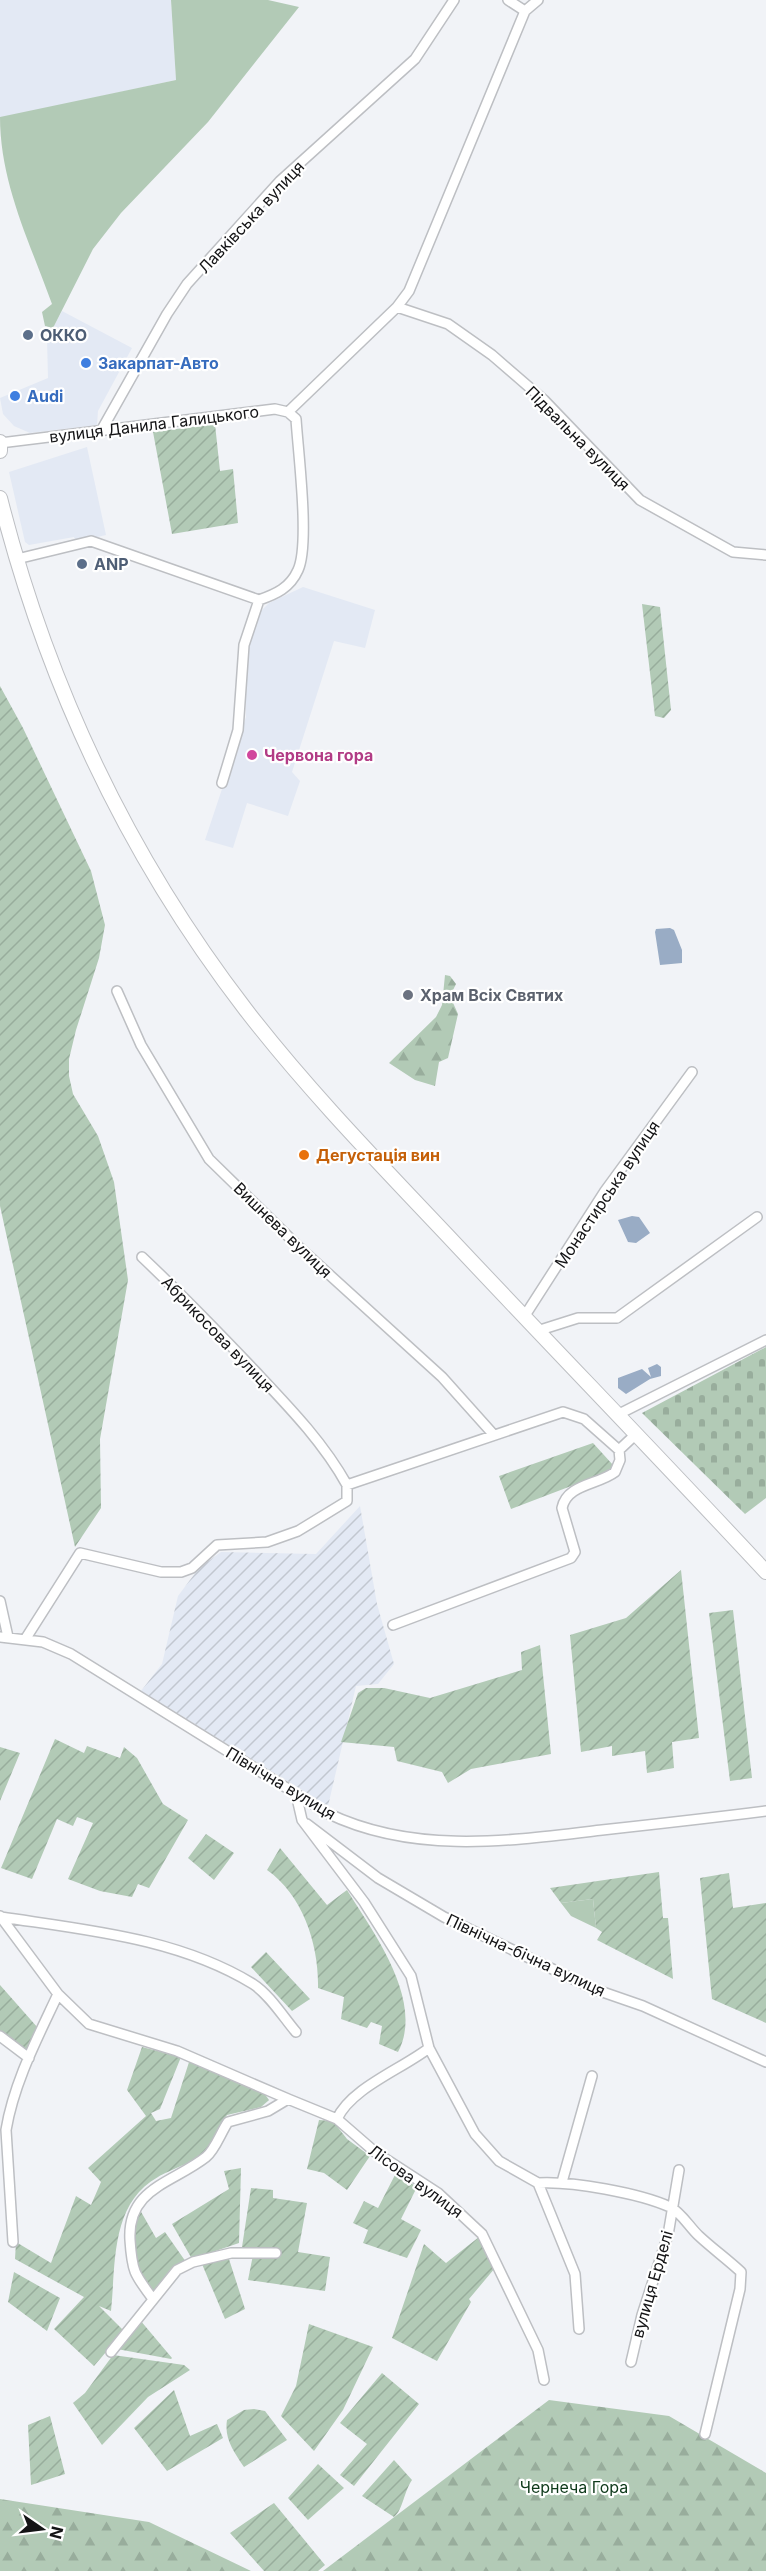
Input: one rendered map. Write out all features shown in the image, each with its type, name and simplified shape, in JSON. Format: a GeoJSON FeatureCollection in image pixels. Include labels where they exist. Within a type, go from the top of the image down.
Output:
{"type":"FeatureCollection","features":[{"type":"Feature","properties":{"kind":"highway"},"geometry":{"type":"LineString","coordinates":[[0,443],[0,451]]}},
{"type":"Feature","properties":{"kind":"highway"},"geometry":{"type":"LineString","coordinates":[[0,498],[54,673],[82,742],[115,806],[167,895],[244,1008],[303,1079],[537,1331],[766,1572]]}},
{"type":"Feature","properties":{"kind":"street","name":"Лавківська вулиця"},"geometry":{"type":"LineString","coordinates":[[101,431],[167,314],[187,284],[280,182],[415,58],[454,0]]}},
{"type":"Feature","properties":{"kind":"street"},"geometry":{"type":"LineString","coordinates":[[508,0],[525,11]]}},
{"type":"Feature","properties":{"kind":"street"},"geometry":{"type":"LineString","coordinates":[[17,559],[92,541],[260,600],[282,591],[298,569],[303,530],[296,419],[288,412],[397,307],[409,291],[525,11],[538,0]]}},
{"type":"Feature","properties":{"kind":"street","name":"Підвальна вулиця"},"geometry":{"type":"LineString","coordinates":[[397,307],[448,324],[492,355],[544,400],[640,500],[733,552],[766,555]]}},
{"type":"Feature","properties":{"kind":"street","name":"вулиця Данила Галицького"},"geometry":{"type":"LineString","coordinates":[[0,443],[275,409],[288,412]]}},
{"type":"Feature","properties":{"kind":"street"},"geometry":{"type":"LineString","coordinates":[[222,783],[238,730],[244,645],[260,600]]}},
{"type":"Feature","properties":{"kind":"street","name":"Вишнева вулиця"},"geometry":{"type":"LineString","coordinates":[[117,992],[141,1046],[209,1159],[300,1248],[442,1377],[493,1434]]}},
{"type":"Feature","properties":{"kind":"street","name":"Монастирська вулиця"},"geometry":{"type":"LineString","coordinates":[[524,1317],[605,1191],[692,1072]]}},
{"type":"Feature","properties":{"kind":"street"},"geometry":{"type":"LineString","coordinates":[[537,1331],[578,1318],[617,1318],[757,1217]]}},
{"type":"Feature","properties":{"kind":"street","name":"Абрикосова вулиця"},"geometry":{"type":"LineString","coordinates":[[142,1257],[191,1303],[293,1411],[322,1444],[347,1485]]}},
{"type":"Feature","properties":{"kind":"street"},"geometry":{"type":"LineString","coordinates":[[617,1415],[766,1340]]}},
{"type":"Feature","properties":{"kind":"street"},"geometry":{"type":"LineString","coordinates":[[26,1638],[80,1553],[161,1572],[181,1572],[192,1568],[217,1545],[267,1542],[298,1531],[336,1510],[347,1501],[347,1485],[556,1413],[571,1413],[594,1426],[619,1450],[620,1460],[615,1472],[582,1486],[567,1496],[563,1502],[562,1508],[574,1552],[571,1558],[393,1625]]}},
{"type":"Feature","properties":{"kind":"street"},"geometry":{"type":"LineString","coordinates":[[619,1450],[635,1435]]}},
{"type":"Feature","properties":{"kind":"street"},"geometry":{"type":"LineString","coordinates":[[0,1601],[4,1637]]}},
{"type":"Feature","properties":{"kind":"street","name":"Північна вулиця"},"geometry":{"type":"LineString","coordinates":[[4,1637],[26,1638],[71,1654],[327,1813],[365,1828],[431,1840],[508,1841],[766,1811]]}},
{"type":"Feature","properties":{"kind":"street"},"geometry":{"type":"LineString","coordinates":[[296,1794],[302,1820],[364,1902],[411,1976],[429,2048],[475,2134],[499,2161],[538,2183],[562,2182],[671,2207],[741,2272],[740,2289],[705,2434]]}},
{"type":"Feature","properties":{"kind":"street","name":"Північна-бічна вулиця"},"geometry":{"type":"LineString","coordinates":[[302,1820],[378,1878],[444,1917],[594,1989],[643,2006],[766,2062]]}},
{"type":"Feature","properties":{"kind":"street"},"geometry":{"type":"LineString","coordinates":[[0,1916],[134,1940],[187,1953],[255,1985],[296,2032]]}},
{"type":"Feature","properties":{"kind":"street","name":"Лісова вулиця"},"geometry":{"type":"LineString","coordinates":[[0,1916],[58,1994],[89,2024],[177,2050],[337,2119],[375,2152],[438,2193],[482,2234],[538,2350],[544,2380]]}},
{"type":"Feature","properties":{"kind":"street"},"geometry":{"type":"LineString","coordinates":[[13,2242],[3,2130],[13,2097],[58,1994]]}},
{"type":"Feature","properties":{"kind":"street"},"geometry":{"type":"LineString","coordinates":[[0,2036],[29,2058]]}},
{"type":"Feature","properties":{"kind":"street"},"geometry":{"type":"LineString","coordinates":[[337,2119],[343,2106],[355,2096],[429,2048]]}},
{"type":"Feature","properties":{"kind":"street"},"geometry":{"type":"LineString","coordinates":[[562,2182],[592,2076]]}},
{"type":"Feature","properties":{"kind":"street"},"geometry":{"type":"LineString","coordinates":[[153,2299],[132,2271],[129,2226],[139,2202],[165,2181],[206,2157],[228,2122],[268,2111],[288,2099]]}},
{"type":"Feature","properties":{"kind":"street","name":"вулиця Ерделі"},"geometry":{"type":"LineString","coordinates":[[632,2362],[638,2332],[668,2235],[679,2170]]}},
{"type":"Feature","properties":{"kind":"street"},"geometry":{"type":"LineString","coordinates":[[538,2183],[575,2274],[579,2329]]}},
{"type":"Feature","properties":{"kind":"street"},"geometry":{"type":"LineString","coordinates":[[111,2352],[177,2270],[193,2262],[231,2253],[276,2253]]}},
{"type":"Feature","properties":{"kind":"shaded area"},"geometry":{"type":"Polygon","coordinates":[[[0,0],[171,0],[176,80],[0,118],[0,0]]]}},
{"type":"Feature","properties":{"kind":"shaded area","name":"Закарпат-Авто"},"geometry":{"type":"Polygon","coordinates":[[[62,311],[132,348],[98,411],[97,425],[30,433],[14,426],[3,414],[0,398],[48,378],[47,339],[62,311]]]}},
{"type":"Feature","properties":{"kind":"shaded area"},"geometry":{"type":"Polygon","coordinates":[[[87,447],[106,535],[76,542],[74,537],[29,545],[25,542],[9,472],[87,447]]]}},
{"type":"Feature","properties":{"kind":"shaded area"},"geometry":{"type":"Polygon","coordinates":[[[303,587],[375,610],[365,648],[334,641],[292,772],[300,781],[288,816],[247,803],[233,848],[205,840],[246,717],[245,683],[248,645],[259,613],[269,603],[303,587]]]}},
{"type":"Feature","properties":{"kind":"shaded area"},"geometry":{"type":"Polygon","coordinates":[[[360,1506],[377,1604],[394,1664],[378,1684],[356,1686],[328,1806],[141,1691],[162,1664],[178,1596],[199,1568],[221,1552],[316,1554],[360,1506]]]}},
{"type":"Feature","properties":{"kind":"green space"},"geometry":{"type":"Polygon","coordinates":[[[171,0],[268,0],[299,7],[208,122],[121,213],[93,249],[53,328],[45,326],[42,312],[52,304],[11,189],[1,141],[0,117],[176,80],[171,0]]]}},
{"type":"Feature","properties":{"kind":"green space"},"geometry":{"type":"Polygon","coordinates":[[[215,424],[220,471],[233,469],[238,523],[172,534],[153,432],[215,424]]]}},
{"type":"Feature","properties":{"kind":"green space"},"geometry":{"type":"Polygon","coordinates":[[[642,604],[660,607],[671,710],[664,718],[655,716],[642,604]]]}},
{"type":"Feature","properties":{"kind":"green space"},"geometry":{"type":"Polygon","coordinates":[[[0,686],[23,728],[91,871],[105,925],[99,958],[69,1059],[69,1076],[73,1094],[98,1136],[114,1182],[128,1280],[100,1439],[101,1508],[75,1547],[0,1206],[0,686]]]}},
{"type":"Feature","properties":{"kind":"green space"},"geometry":{"type":"Polygon","coordinates":[[[445,975],[450,976],[456,984],[450,996],[458,1014],[448,1058],[439,1062],[435,1086],[415,1080],[389,1063],[436,1017],[442,1005],[445,975]]]}},
{"type":"Feature","properties":{"kind":"green space"},"geometry":{"type":"Polygon","coordinates":[[[766,1347],[766,1498],[745,1514],[642,1413],[766,1347]]]}},
{"type":"Feature","properties":{"kind":"green space"},"geometry":{"type":"Polygon","coordinates":[[[593,1443],[613,1465],[613,1470],[511,1509],[499,1476],[593,1443]]]}},
{"type":"Feature","properties":{"kind":"green space"},"geometry":{"type":"Polygon","coordinates":[[[681,1570],[699,1738],[672,1742],[674,1768],[647,1773],[645,1751],[612,1756],[612,1746],[581,1752],[570,1635],[626,1618],[681,1570]]]}},
{"type":"Feature","properties":{"kind":"green space"},"geometry":{"type":"Polygon","coordinates":[[[733,1610],[752,1778],[730,1781],[709,1613],[733,1610]]]}},
{"type":"Feature","properties":{"kind":"green space"},"geometry":{"type":"Polygon","coordinates":[[[540,1645],[551,1754],[471,1769],[448,1783],[442,1772],[397,1761],[394,1747],[341,1742],[358,1693],[366,1688],[384,1688],[430,1698],[522,1670],[521,1652],[540,1645]]]}},
{"type":"Feature","properties":{"kind":"green space"},"geometry":{"type":"Polygon","coordinates":[[[55,1739],[84,1753],[87,1746],[120,1758],[124,1747],[137,1758],[163,1804],[188,1820],[149,1888],[138,1884],[132,1897],[100,1891],[68,1879],[93,1823],[77,1817],[73,1826],[57,1819],[32,1879],[1,1868],[55,1739]]]}},
{"type":"Feature","properties":{"kind":"green space"},"geometry":{"type":"Polygon","coordinates":[[[0,1747],[20,1753],[0,1801],[0,1747]]]}},
{"type":"Feature","properties":{"kind":"green space"},"geometry":{"type":"Polygon","coordinates":[[[206,1834],[234,1853],[214,1880],[188,1858],[206,1834]]]}},
{"type":"Feature","properties":{"kind":"green space"},"geometry":{"type":"Polygon","coordinates":[[[280,1848],[327,1905],[347,1890],[382,1946],[401,1989],[405,2011],[405,2032],[398,2052],[379,2044],[382,2026],[371,2022],[367,2028],[341,2019],[344,1997],[318,1988],[316,1955],[306,1922],[290,1893],[280,1880],[267,1870],[280,1848]]]}},
{"type":"Feature","properties":{"kind":"green space"},"geometry":{"type":"Polygon","coordinates":[[[659,1872],[663,1918],[668,1918],[673,1979],[597,1940],[602,1932],[596,1928],[593,1899],[561,1903],[550,1888],[659,1872]]]}},
{"type":"Feature","properties":{"kind":"green space"},"geometry":{"type":"Polygon","coordinates":[[[729,1873],[733,1908],[766,1903],[766,2023],[712,1999],[700,1878],[729,1873]]]}},
{"type":"Feature","properties":{"kind":"green space"},"geometry":{"type":"Polygon","coordinates":[[[593,1899],[596,1928],[571,1916],[561,1903],[593,1899]]]}},
{"type":"Feature","properties":{"kind":"green space"},"geometry":{"type":"Polygon","coordinates":[[[266,1952],[310,1999],[292,2011],[251,1967],[266,1952]]]}},
{"type":"Feature","properties":{"kind":"green space"},"geometry":{"type":"Polygon","coordinates":[[[0,1985],[38,2028],[28,2050],[25,2051],[0,2033],[0,1985]]]}},
{"type":"Feature","properties":{"kind":"green space"},"geometry":{"type":"Polygon","coordinates":[[[142,2047],[181,2057],[160,2109],[151,2113],[156,2121],[171,2118],[190,2059],[264,2093],[269,2100],[261,2107],[227,2115],[208,2152],[158,2177],[142,2189],[131,2203],[118,2236],[111,2311],[99,2306],[124,2331],[94,2366],[54,2329],[84,2297],[15,2259],[16,2242],[51,2263],[76,2196],[91,2205],[101,2182],[88,2168],[146,2116],[127,2090],[142,2047]]]}},
{"type":"Feature","properties":{"kind":"green space"},"geometry":{"type":"Polygon","coordinates":[[[319,2120],[333,2121],[347,2139],[370,2156],[347,2190],[324,2173],[307,2169],[319,2120]]]}},
{"type":"Feature","properties":{"kind":"green space"},"geometry":{"type":"Polygon","coordinates":[[[241,2168],[239,2243],[192,2259],[172,2224],[229,2189],[224,2171],[241,2168]]]}},
{"type":"Feature","properties":{"kind":"green space"},"geometry":{"type":"Polygon","coordinates":[[[396,2173],[417,2187],[401,2219],[421,2230],[407,2258],[363,2243],[368,2230],[353,2223],[364,2201],[378,2208],[396,2173]]]}},
{"type":"Feature","properties":{"kind":"green space"},"geometry":{"type":"Polygon","coordinates":[[[251,2188],[273,2190],[273,2198],[307,2203],[298,2252],[330,2257],[325,2291],[248,2280],[253,2255],[279,2256],[280,2250],[242,2247],[251,2188]]]}},
{"type":"Feature","properties":{"kind":"green space"},"geometry":{"type":"Polygon","coordinates":[[[140,2210],[156,2238],[165,2232],[186,2262],[153,2295],[135,2270],[132,2228],[140,2210]]]}},
{"type":"Feature","properties":{"kind":"green space"},"geometry":{"type":"Polygon","coordinates":[[[479,2237],[495,2268],[469,2299],[471,2302],[437,2361],[392,2338],[424,2244],[446,2263],[479,2237]]]}},
{"type":"Feature","properties":{"kind":"green space"},"geometry":{"type":"Polygon","coordinates":[[[228,2256],[245,2309],[225,2319],[202,2264],[228,2256]]]}},
{"type":"Feature","properties":{"kind":"green space"},"geometry":{"type":"Polygon","coordinates":[[[14,2272],[60,2298],[47,2331],[8,2302],[14,2272]]]}},
{"type":"Feature","properties":{"kind":"green space"},"geometry":{"type":"Polygon","coordinates":[[[140,2320],[172,2358],[171,2359],[117,2349],[140,2320]]]}},
{"type":"Feature","properties":{"kind":"green space"},"geometry":{"type":"Polygon","coordinates":[[[309,2324],[373,2347],[343,2410],[314,2451],[281,2416],[296,2386],[309,2324]]]}},
{"type":"Feature","properties":{"kind":"green space"},"geometry":{"type":"Polygon","coordinates":[[[113,2355],[184,2365],[190,2370],[148,2397],[102,2445],[73,2403],[85,2393],[113,2355]]]}},
{"type":"Feature","properties":{"kind":"green space"},"geometry":{"type":"Polygon","coordinates":[[[382,2373],[419,2404],[354,2486],[340,2475],[367,2444],[340,2423],[382,2373]]]}},
{"type":"Feature","properties":{"kind":"green space"},"geometry":{"type":"Polygon","coordinates":[[[174,2390],[190,2436],[217,2424],[223,2438],[167,2471],[134,2428],[174,2390]]]}},
{"type":"Feature","properties":{"kind":"green space","name":"Чернеча Гора"},"geometry":{"type":"Polygon","coordinates":[[[549,2400],[669,2416],[766,2473],[766,2571],[323,2571],[549,2400]]]}},
{"type":"Feature","properties":{"kind":"green space"},"geometry":{"type":"Polygon","coordinates":[[[244,2410],[265,2411],[287,2440],[244,2467],[228,2439],[227,2420],[244,2410]]]}},
{"type":"Feature","properties":{"kind":"green space"},"geometry":{"type":"Polygon","coordinates":[[[50,2416],[65,2474],[31,2485],[28,2425],[50,2416]]]}},
{"type":"Feature","properties":{"kind":"green space"},"geometry":{"type":"Polygon","coordinates":[[[394,2460],[412,2480],[394,2517],[362,2496],[394,2460]]]}},
{"type":"Feature","properties":{"kind":"green space"},"geometry":{"type":"Polygon","coordinates":[[[318,2464],[344,2488],[308,2520],[288,2498],[318,2464]]]}},
{"type":"Feature","properties":{"kind":"green space"},"geometry":{"type":"Polygon","coordinates":[[[0,2499],[149,2522],[251,2571],[0,2571],[0,2499]]]}},
{"type":"Feature","properties":{"kind":"green space"},"geometry":{"type":"Polygon","coordinates":[[[274,2503],[325,2565],[318,2571],[264,2571],[230,2533],[274,2503]]]}},
{"type":"Feature","properties":{"kind":"water"},"geometry":{"type":"Polygon","coordinates":[[[656,929],[674,930],[682,950],[682,963],[660,965],[655,932],[656,929]]]}},
{"type":"Feature","properties":{"kind":"water"},"geometry":{"type":"Polygon","coordinates":[[[632,1216],[639,1217],[650,1233],[636,1243],[628,1242],[618,1220],[632,1216]]]}},
{"type":"Feature","properties":{"kind":"water"},"geometry":{"type":"Polygon","coordinates":[[[657,1364],[661,1367],[661,1376],[650,1379],[626,1394],[618,1388],[618,1378],[642,1369],[651,1377],[648,1368],[657,1364]]]}},
{"type":"Feature","properties":{"kind":"place","name":"ОККО"},"geometry":{"type":"Point","coordinates":[28,335]}},
{"type":"Feature","properties":{"kind":"place","name":"Закарпат-Авто"},"geometry":{"type":"Point","coordinates":[86,363]}},
{"type":"Feature","properties":{"kind":"place","name":"Audi"},"geometry":{"type":"Point","coordinates":[15,396]}},
{"type":"Feature","properties":{"kind":"place","name":"ANP"},"geometry":{"type":"Point","coordinates":[82,564]}},
{"type":"Feature","properties":{"kind":"place","name":"Червона гора"},"geometry":{"type":"Point","coordinates":[252,755]}},
{"type":"Feature","properties":{"kind":"place","name":"Храм Всіх Святих"},"geometry":{"type":"Point","coordinates":[408,995]}},
{"type":"Feature","properties":{"kind":"place","name":"Дегустація вин"},"geometry":{"type":"Point","coordinates":[304,1155]}}]}
